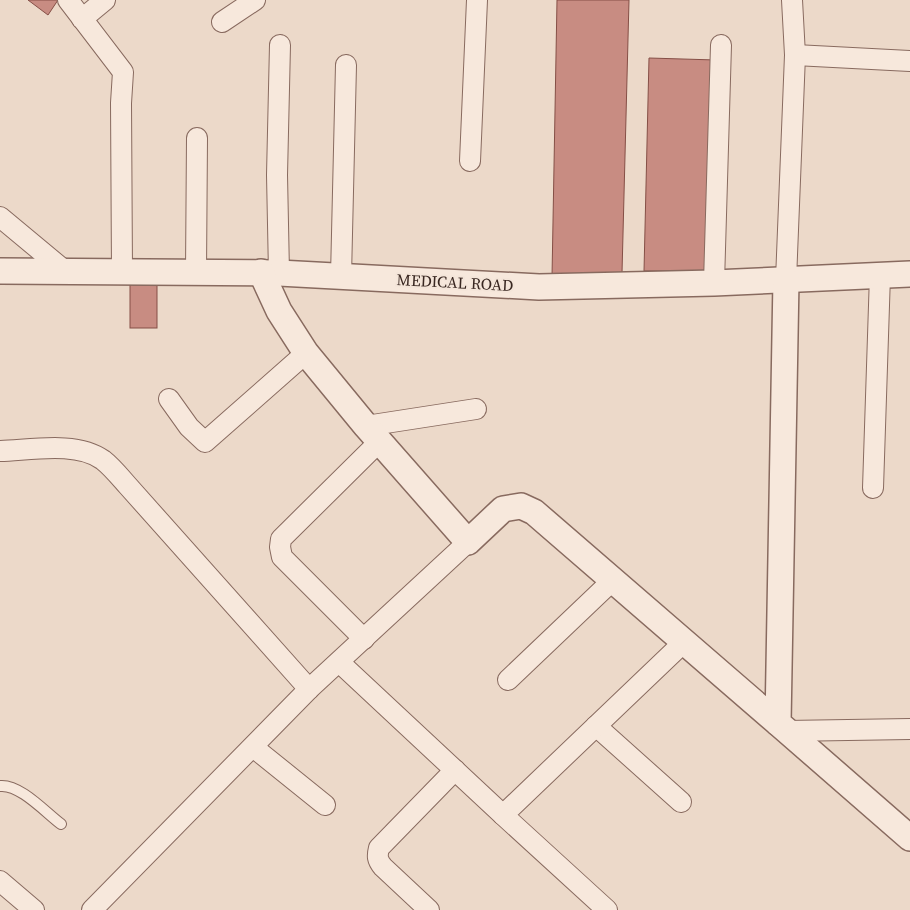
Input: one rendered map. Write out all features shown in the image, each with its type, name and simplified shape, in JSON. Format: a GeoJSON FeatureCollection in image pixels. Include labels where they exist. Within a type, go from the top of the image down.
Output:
{"type":"FeatureCollection","features":[{"type":"Feature","properties":{"kind":"street"},"geometry":{"type":"LineString","coordinates":[[68,0],[122,72],[122,271]]}},
{"type":"Feature","properties":{"kind":"street"},"geometry":{"type":"LineString","coordinates":[[82,20],[105,0]]}},
{"type":"Feature","properties":{"kind":"street"},"geometry":{"type":"LineString","coordinates":[[222,22],[255,0]]}},
{"type":"Feature","properties":{"kind":"street"},"geometry":{"type":"LineString","coordinates":[[470,161],[477,0]]}},
{"type":"Feature","properties":{"kind":"street"},"geometry":{"type":"LineString","coordinates":[[782,727],[786,280],[795,56],[792,0]]}},
{"type":"Feature","properties":{"kind":"street"},"geometry":{"type":"LineString","coordinates":[[280,45],[277,175],[270,273],[279,311],[306,353],[373,434],[468,542]]}},
{"type":"Feature","properties":{"kind":"street"},"geometry":{"type":"LineString","coordinates":[[714,283],[721,45]]}},
{"type":"Feature","properties":{"kind":"street"},"geometry":{"type":"LineString","coordinates":[[795,56],[910,61]]}},
{"type":"Feature","properties":{"kind":"street"},"geometry":{"type":"LineString","coordinates":[[341,276],[346,65]]}},
{"type":"Feature","properties":{"kind":"street"},"geometry":{"type":"LineString","coordinates":[[196,272],[197,138]]}},
{"type":"Feature","properties":{"kind":"street"},"geometry":{"type":"LineString","coordinates":[[0,217],[65,271]]}},
{"type":"Feature","properties":{"kind":"street","name":"MEDICAL ROAD"},"geometry":{"type":"LineString","coordinates":[[0,271],[270,273],[539,287],[714,283],[910,274]]}},
{"type":"Feature","properties":{"kind":"street"},"geometry":{"type":"LineString","coordinates":[[873,488],[880,275]]}},
{"type":"Feature","properties":{"kind":"street"},"geometry":{"type":"LineString","coordinates":[[169,399],[189,427],[205,442],[306,353]]}},
{"type":"Feature","properties":{"kind":"street"},"geometry":{"type":"LineString","coordinates":[[364,639],[282,557],[281,539],[373,434],[476,409]]}},
{"type":"Feature","properties":{"kind":"street"},"geometry":{"type":"LineString","coordinates":[[0,451],[64,448],[83,450],[103,460],[309,689]]}},
{"type":"Feature","properties":{"kind":"street"},"geometry":{"type":"LineString","coordinates":[[92,910],[309,689],[503,509],[521,506],[534,512],[910,838]]}},
{"type":"Feature","properties":{"kind":"street"},"geometry":{"type":"LineString","coordinates":[[508,680],[613,580]]}},
{"type":"Feature","properties":{"kind":"street"},"geometry":{"type":"LineString","coordinates":[[503,815],[684,642]]}},
{"type":"Feature","properties":{"kind":"street"},"geometry":{"type":"LineString","coordinates":[[339,662],[607,910]]}},
{"type":"Feature","properties":{"kind":"street"},"geometry":{"type":"LineString","coordinates":[[596,726],[681,802]]}},
{"type":"Feature","properties":{"kind":"street"},"geometry":{"type":"LineString","coordinates":[[782,727],[910,729]]}},
{"type":"Feature","properties":{"kind":"street"},"geometry":{"type":"LineString","coordinates":[[253,747],[325,805]]}},
{"type":"Feature","properties":{"kind":"street"},"geometry":{"type":"LineString","coordinates":[[429,910],[378,862],[377,855],[379,848],[455,770]]}},
{"type":"Feature","properties":{"kind":"street"},"geometry":{"type":"LineString","coordinates":[[0,881],[34,910]]}},
{"type":"Feature","properties":{"kind":"lane"},"geometry":{"type":"LineString","coordinates":[[0,786],[10,785],[19,790],[60,824]]}},
{"type":"Feature","properties":{"kind":"building"},"geometry":{"type":"Polygon","coordinates":[[[28,0],[58,0],[48,15],[28,0]]]}},
{"type":"Feature","properties":{"kind":"building"},"geometry":{"type":"Polygon","coordinates":[[[557,0],[629,0],[622,273],[552,277],[557,0]]]}},
{"type":"Feature","properties":{"kind":"building"},"geometry":{"type":"Polygon","coordinates":[[[649,58],[716,60],[706,271],[644,271],[649,58]]]}},
{"type":"Feature","properties":{"kind":"building"},"geometry":{"type":"Polygon","coordinates":[[[130,276],[157,276],[157,328],[130,328],[130,276]]]}}]}
